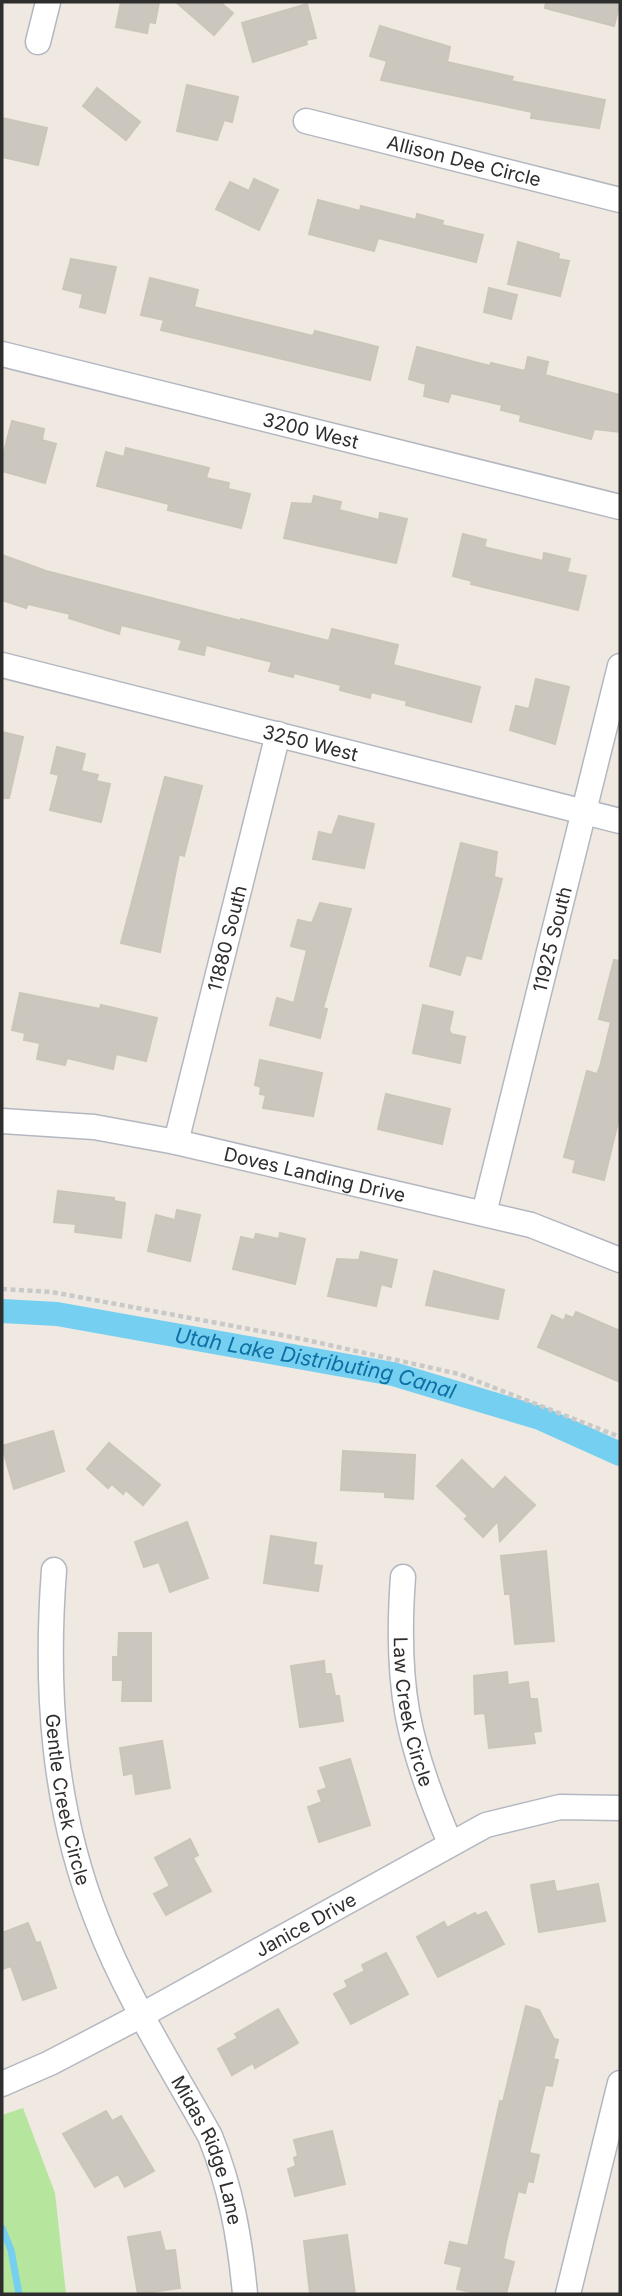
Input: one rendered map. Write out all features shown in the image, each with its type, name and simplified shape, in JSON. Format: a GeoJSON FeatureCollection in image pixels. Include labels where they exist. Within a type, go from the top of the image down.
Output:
{"type":"FeatureCollection","features":[{"type":"Feature","properties":{"kind":"street"},"geometry":{"type":"LineString","coordinates":[[38,42],[48,2]]}},
{"type":"Feature","properties":{"kind":"street","name":"Allison Dee Circle"},"geometry":{"type":"LineString","coordinates":[[306,121],[620,200]]}},
{"type":"Feature","properties":{"kind":"street","name":"3200 West"},"geometry":{"type":"LineString","coordinates":[[2,354],[620,506]]}},
{"type":"Feature","properties":{"kind":"street","name":"3250 West"},"geometry":{"type":"LineString","coordinates":[[2,665],[620,821]]}},
{"type":"Feature","properties":{"kind":"street","name":"11925 South"},"geometry":{"type":"LineString","coordinates":[[484,1213],[620,666]]}},
{"type":"Feature","properties":{"kind":"street","name":"11880 South"},"geometry":{"type":"LineString","coordinates":[[176,1142],[278,734]]}},
{"type":"Feature","properties":{"kind":"street","name":"Doves Landing Drive"},"geometry":{"type":"LineString","coordinates":[[2,1121],[93,1127],[176,1142],[484,1213],[562,1235],[620,1260]]}},
{"type":"Feature","properties":{"kind":"street","name":"Gentle Creek Circle"},"geometry":{"type":"LineString","coordinates":[[54,1570],[48,1646],[51,1716],[60,1783],[75,1853],[97,1920],[142,2015]]}},
{"type":"Feature","properties":{"kind":"street","name":"Law Creek Circle"},"geometry":{"type":"LineString","coordinates":[[403,1577],[399,1630],[404,1704],[421,1776],[450,1843]]}},
{"type":"Feature","properties":{"kind":"street","name":"Janice Drive"},"geometry":{"type":"LineString","coordinates":[[2,2084],[50,2063],[142,2015],[486,1825],[524,1813],[560,1807],[620,1808]]}},
{"type":"Feature","properties":{"kind":"street","name":"Midas Ridge Lane"},"geometry":{"type":"LineString","coordinates":[[142,2015],[210,2136],[220,2161],[239,2236],[245,2294]]}},
{"type":"Feature","properties":{"kind":"street"},"geometry":{"type":"LineString","coordinates":[[568,2294],[620,2083]]}},
{"type":"Feature","properties":{"kind":"path"},"geometry":{"type":"LineString","coordinates":[[2,1289],[52,1292],[302,1339],[459,1374],[620,1437]]}},
{"type":"Feature","properties":{"kind":"green space"},"geometry":{"type":"Polygon","coordinates":[[[23,2108],[55,2193],[66,2294],[2,2294],[2,2115],[23,2108]]]}},
{"type":"Feature","properties":{"kind":"building"},"geometry":{"type":"Polygon","coordinates":[[[121,2],[159,2],[155,23],[149,22],[147,33],[116,27],[121,2]]]}},
{"type":"Feature","properties":{"kind":"building"},"geometry":{"type":"Polygon","coordinates":[[[176,2],[220,2],[233,13],[214,35],[176,2]]]}},
{"type":"Feature","properties":{"kind":"building"},"geometry":{"type":"Polygon","coordinates":[[[546,2],[620,2],[614,26],[545,8],[546,2]]]}},
{"type":"Feature","properties":{"kind":"building"},"geometry":{"type":"Polygon","coordinates":[[[307,4],[316,38],[306,40],[307,44],[253,62],[242,23],[307,4]]]}},
{"type":"Feature","properties":{"kind":"building"},"geometry":{"type":"Polygon","coordinates":[[[380,26],[450,47],[447,62],[513,77],[511,81],[605,100],[599,128],[531,118],[532,112],[381,80],[387,61],[370,56],[380,26]]]}},
{"type":"Feature","properties":{"kind":"building"},"geometry":{"type":"Polygon","coordinates":[[[187,85],[238,97],[232,122],[224,120],[217,140],[177,131],[187,85]]]}},
{"type":"Feature","properties":{"kind":"building"},"geometry":{"type":"Polygon","coordinates":[[[97,88],[140,122],[126,140],[83,106],[97,88]]]}},
{"type":"Feature","properties":{"kind":"building"},"geometry":{"type":"Polygon","coordinates":[[[2,118],[47,128],[38,165],[2,157],[2,118]]]}},
{"type":"Feature","properties":{"kind":"building"},"geometry":{"type":"Polygon","coordinates":[[[254,179],[278,190],[259,230],[216,209],[230,182],[249,191],[254,179]]]}},
{"type":"Feature","properties":{"kind":"building"},"geometry":{"type":"Polygon","coordinates":[[[318,200],[360,211],[361,206],[416,220],[417,214],[443,221],[442,225],[483,235],[476,262],[378,238],[374,251],[309,234],[318,200]]]}},
{"type":"Feature","properties":{"kind":"building"},"geometry":{"type":"Polygon","coordinates":[[[518,242],[559,254],[558,259],[569,261],[560,296],[508,284],[518,242]]]}},
{"type":"Feature","properties":{"kind":"building"},"geometry":{"type":"Polygon","coordinates":[[[71,259],[116,267],[105,313],[80,307],[83,294],[63,289],[71,259]]]}},
{"type":"Feature","properties":{"kind":"building"},"geometry":{"type":"Polygon","coordinates":[[[150,278],[198,290],[194,307],[313,336],[315,331],[378,347],[370,380],[161,330],[164,320],[141,315],[150,278]]]}},
{"type":"Feature","properties":{"kind":"building"},"geometry":{"type":"Polygon","coordinates":[[[489,288],[517,295],[511,319],[484,312],[489,288]]]}},
{"type":"Feature","properties":{"kind":"building"},"geometry":{"type":"Polygon","coordinates":[[[417,347],[490,366],[491,363],[525,371],[528,357],[548,362],[545,375],[620,395],[620,432],[594,429],[591,439],[520,421],[521,415],[501,410],[502,405],[451,393],[448,402],[424,396],[426,384],[409,379],[417,347]]]}},
{"type":"Feature","properties":{"kind":"building"},"geometry":{"type":"Polygon","coordinates":[[[12,421],[44,429],[42,440],[56,444],[45,483],[2,471],[2,459],[12,421]]]}},
{"type":"Feature","properties":{"kind":"building"},"geometry":{"type":"Polygon","coordinates":[[[126,448],[209,468],[206,478],[229,483],[228,489],[250,494],[241,528],[168,510],[169,504],[97,486],[106,452],[124,457],[126,448]]]}},
{"type":"Feature","properties":{"kind":"building"},"geometry":{"type":"Polygon","coordinates":[[[314,496],[341,502],[339,510],[379,520],[380,513],[407,519],[396,563],[284,538],[292,503],[312,504],[314,496]]]}},
{"type":"Feature","properties":{"kind":"building"},"geometry":{"type":"Polygon","coordinates":[[[463,534],[486,540],[484,547],[543,561],[544,553],[570,559],[567,572],[586,576],[578,610],[471,584],[472,581],[453,576],[463,534]]]}},
{"type":"Feature","properties":{"kind":"building"},"geometry":{"type":"Polygon","coordinates":[[[2,555],[46,571],[329,641],[332,629],[398,645],[393,665],[480,687],[471,722],[406,705],[407,701],[371,692],[370,698],[340,690],[341,685],[294,673],[293,677],[269,671],[272,662],[206,645],[204,655],[179,649],[182,640],[121,625],[119,634],[69,618],[70,614],[28,604],[26,608],[2,600],[2,555]]]}},
{"type":"Feature","properties":{"kind":"building"},"geometry":{"type":"Polygon","coordinates":[[[536,679],[569,687],[555,744],[510,730],[516,706],[529,709],[536,679]]]}},
{"type":"Feature","properties":{"kind":"building"},"geometry":{"type":"Polygon","coordinates":[[[2,732],[23,737],[9,798],[2,798],[2,732]]]}},
{"type":"Feature","properties":{"kind":"building"},"geometry":{"type":"Polygon","coordinates":[[[57,747],[85,754],[81,771],[98,775],[96,781],[110,784],[101,822],[50,810],[59,775],[51,773],[57,747]]]}},
{"type":"Feature","properties":{"kind":"building"},"geometry":{"type":"Polygon","coordinates":[[[165,777],[202,786],[184,856],[179,854],[160,952],[121,943],[165,777]]]}},
{"type":"Feature","properties":{"kind":"building"},"geometry":{"type":"Polygon","coordinates":[[[339,816],[374,824],[364,868],[313,859],[319,832],[332,835],[339,816]]]}},
{"type":"Feature","properties":{"kind":"building"},"geometry":{"type":"Polygon","coordinates":[[[461,843],[497,852],[494,877],[502,879],[481,959],[466,955],[460,975],[430,966],[461,843]]]}},
{"type":"Feature","properties":{"kind":"building"},"geometry":{"type":"Polygon","coordinates":[[[320,903],[351,909],[323,1008],[327,1009],[320,1038],[270,1025],[277,998],[294,1003],[307,950],[291,946],[298,920],[312,923],[320,903]]]}},
{"type":"Feature","properties":{"kind":"building"},"geometry":{"type":"Polygon","coordinates":[[[614,960],[620,961],[620,1114],[604,1180],[573,1172],[576,1160],[564,1157],[587,1071],[597,1074],[600,1067],[611,1022],[599,1019],[614,960]]]}},
{"type":"Feature","properties":{"kind":"building"},"geometry":{"type":"Polygon","coordinates":[[[20,993],[100,1009],[101,1005],[157,1018],[146,1061],[116,1054],[113,1069],[67,1058],[65,1065],[37,1059],[40,1043],[24,1040],[25,1033],[12,1030],[20,993]]]}},
{"type":"Feature","properties":{"kind":"building"},"geometry":{"type":"Polygon","coordinates":[[[423,1005],[453,1012],[449,1030],[451,1034],[465,1037],[460,1063],[413,1053],[423,1005]]]}},
{"type":"Feature","properties":{"kind":"building"},"geometry":{"type":"Polygon","coordinates":[[[260,1060],[322,1073],[313,1116],[263,1108],[266,1095],[260,1094],[261,1087],[255,1085],[260,1060]]]}},
{"type":"Feature","properties":{"kind":"building"},"geometry":{"type":"Polygon","coordinates":[[[386,1094],[450,1109],[442,1144],[378,1129],[386,1094]]]}},
{"type":"Feature","properties":{"kind":"building"},"geometry":{"type":"Polygon","coordinates":[[[58,1191],[114,1198],[114,1201],[125,1203],[121,1238],[75,1232],[76,1224],[54,1222],[58,1191]]]}},
{"type":"Feature","properties":{"kind":"building"},"geometry":{"type":"Polygon","coordinates":[[[177,1210],[200,1215],[190,1261],[148,1251],[156,1215],[175,1220],[177,1210]]]}},
{"type":"Feature","properties":{"kind":"building"},"geometry":{"type":"Polygon","coordinates":[[[280,1233],[305,1239],[295,1284],[233,1269],[241,1237],[254,1240],[256,1234],[279,1239],[280,1233]]]}},
{"type":"Feature","properties":{"kind":"building"},"geometry":{"type":"Polygon","coordinates":[[[361,1252],[397,1260],[391,1287],[381,1284],[376,1306],[328,1296],[337,1259],[359,1260],[361,1252]]]}},
{"type":"Feature","properties":{"kind":"building"},"geometry":{"type":"Polygon","coordinates":[[[434,1271],[504,1290],[498,1319],[426,1305],[434,1271]]]}},
{"type":"Feature","properties":{"kind":"building"},"geometry":{"type":"Polygon","coordinates":[[[576,1312],[620,1331],[620,1382],[538,1347],[552,1315],[564,1321],[566,1315],[573,1318],[576,1312]]]}},
{"type":"Feature","properties":{"kind":"building"},"geometry":{"type":"Polygon","coordinates":[[[53,1431],[64,1471],[14,1489],[2,1446],[53,1431]]]}},
{"type":"Feature","properties":{"kind":"building"},"geometry":{"type":"Polygon","coordinates":[[[109,1443],[160,1485],[143,1505],[126,1490],[123,1494],[112,1484],[108,1488],[87,1469],[109,1443]]]}},
{"type":"Feature","properties":{"kind":"building"},"geometry":{"type":"Polygon","coordinates":[[[343,1451],[415,1455],[413,1499],[385,1497],[385,1492],[341,1490],[343,1451]]]}},
{"type":"Feature","properties":{"kind":"building"},"geometry":{"type":"Polygon","coordinates":[[[462,1460],[493,1490],[505,1477],[535,1505],[500,1541],[498,1521],[483,1537],[465,1519],[468,1516],[437,1486],[462,1460]]]}},
{"type":"Feature","properties":{"kind":"building"},"geometry":{"type":"Polygon","coordinates":[[[187,1522],[208,1578],[170,1592],[159,1562],[144,1567],[135,1542],[187,1522]]]}},
{"type":"Feature","properties":{"kind":"building"},"geometry":{"type":"Polygon","coordinates":[[[271,1536],[316,1543],[313,1565],[322,1566],[318,1591],[264,1583],[271,1536]]]}},
{"type":"Feature","properties":{"kind":"building"},"geometry":{"type":"Polygon","coordinates":[[[546,1551],[554,1641],[515,1644],[510,1594],[505,1594],[501,1556],[546,1551]]]}},
{"type":"Feature","properties":{"kind":"building"},"geometry":{"type":"Polygon","coordinates":[[[119,1633],[151,1633],[151,1701],[122,1701],[123,1680],[113,1680],[113,1657],[118,1657],[119,1633]]]}},
{"type":"Feature","properties":{"kind":"building"},"geometry":{"type":"Polygon","coordinates":[[[324,1661],[325,1674],[331,1674],[335,1696],[339,1696],[343,1721],[300,1727],[291,1666],[324,1661]]]}},
{"type":"Feature","properties":{"kind":"building"},"geometry":{"type":"Polygon","coordinates":[[[507,1672],[508,1685],[528,1682],[530,1699],[537,1699],[541,1731],[533,1732],[535,1743],[489,1748],[485,1713],[475,1714],[474,1676],[507,1672]]]}},
{"type":"Feature","properties":{"kind":"building"},"geometry":{"type":"Polygon","coordinates":[[[162,1741],[170,1788],[136,1794],[133,1773],[124,1775],[120,1748],[162,1741]]]}},
{"type":"Feature","properties":{"kind":"building"},"geometry":{"type":"Polygon","coordinates":[[[350,1759],[370,1825],[319,1842],[308,1807],[322,1802],[318,1791],[327,1788],[320,1768],[350,1759]]]}},
{"type":"Feature","properties":{"kind":"building"},"geometry":{"type":"Polygon","coordinates":[[[190,1839],[198,1855],[193,1858],[211,1891],[166,1915],[154,1894],[170,1886],[155,1858],[190,1839]]]}},
{"type":"Feature","properties":{"kind":"building"},"geometry":{"type":"Polygon","coordinates":[[[554,1881],[556,1892],[598,1884],[605,1921],[539,1932],[531,1885],[554,1881]]]}},
{"type":"Feature","properties":{"kind":"building"},"geometry":{"type":"Polygon","coordinates":[[[486,1912],[504,1944],[438,1977],[417,1937],[444,1922],[447,1928],[475,1913],[477,1916],[486,1912]]]}},
{"type":"Feature","properties":{"kind":"building"},"geometry":{"type":"Polygon","coordinates":[[[28,1923],[36,1943],[40,1942],[56,1988],[23,2000],[11,1966],[2,1969],[2,1933],[28,1923]]]}},
{"type":"Feature","properties":{"kind":"building"},"geometry":{"type":"Polygon","coordinates":[[[386,1953],[408,1994],[351,2024],[334,1994],[348,1987],[345,1981],[365,1971],[362,1965],[386,1953]]]}},
{"type":"Feature","properties":{"kind":"building"},"geometry":{"type":"Polygon","coordinates":[[[526,2006],[539,2010],[554,2039],[558,2040],[553,2059],[558,2060],[552,2086],[545,2085],[529,2153],[539,2155],[533,2182],[528,2181],[525,2193],[518,2191],[506,2242],[503,2259],[514,2262],[506,2294],[479,2294],[457,2289],[462,2267],[445,2263],[450,2242],[468,2246],[500,2101],[503,2102],[526,2006]]]}},
{"type":"Feature","properties":{"kind":"building"},"geometry":{"type":"Polygon","coordinates":[[[278,2009],[298,2043],[255,2068],[253,2063],[232,2075],[218,2049],[238,2038],[235,2034],[278,2009]]]}},
{"type":"Feature","properties":{"kind":"building"},"geometry":{"type":"Polygon","coordinates":[[[106,2111],[112,2121],[121,2116],[154,2171],[125,2187],[118,2174],[95,2187],[63,2134],[106,2111]]]}},
{"type":"Feature","properties":{"kind":"building"},"geometry":{"type":"Polygon","coordinates":[[[332,2131],[345,2184],[295,2196],[288,2169],[296,2166],[294,2158],[298,2156],[294,2140],[332,2131]]]}},
{"type":"Feature","properties":{"kind":"building"},"geometry":{"type":"Polygon","coordinates":[[[160,2232],[165,2251],[175,2250],[180,2288],[138,2294],[128,2237],[160,2232]]]}},
{"type":"Feature","properties":{"kind":"building"},"geometry":{"type":"Polygon","coordinates":[[[347,2235],[355,2294],[310,2294],[304,2241],[347,2235]]]}},
{"type":"Feature","properties":{"kind":"waterway","name":"Utah Lake Distributing Canal"},"geometry":{"type":"LineString","coordinates":[[2,1311],[57,1314],[393,1374],[540,1418],[620,1454]]}},
{"type":"Feature","properties":{"kind":"waterway"},"geometry":{"type":"LineString","coordinates":[[2,2228],[11,2250],[19,2294]]}}]}
